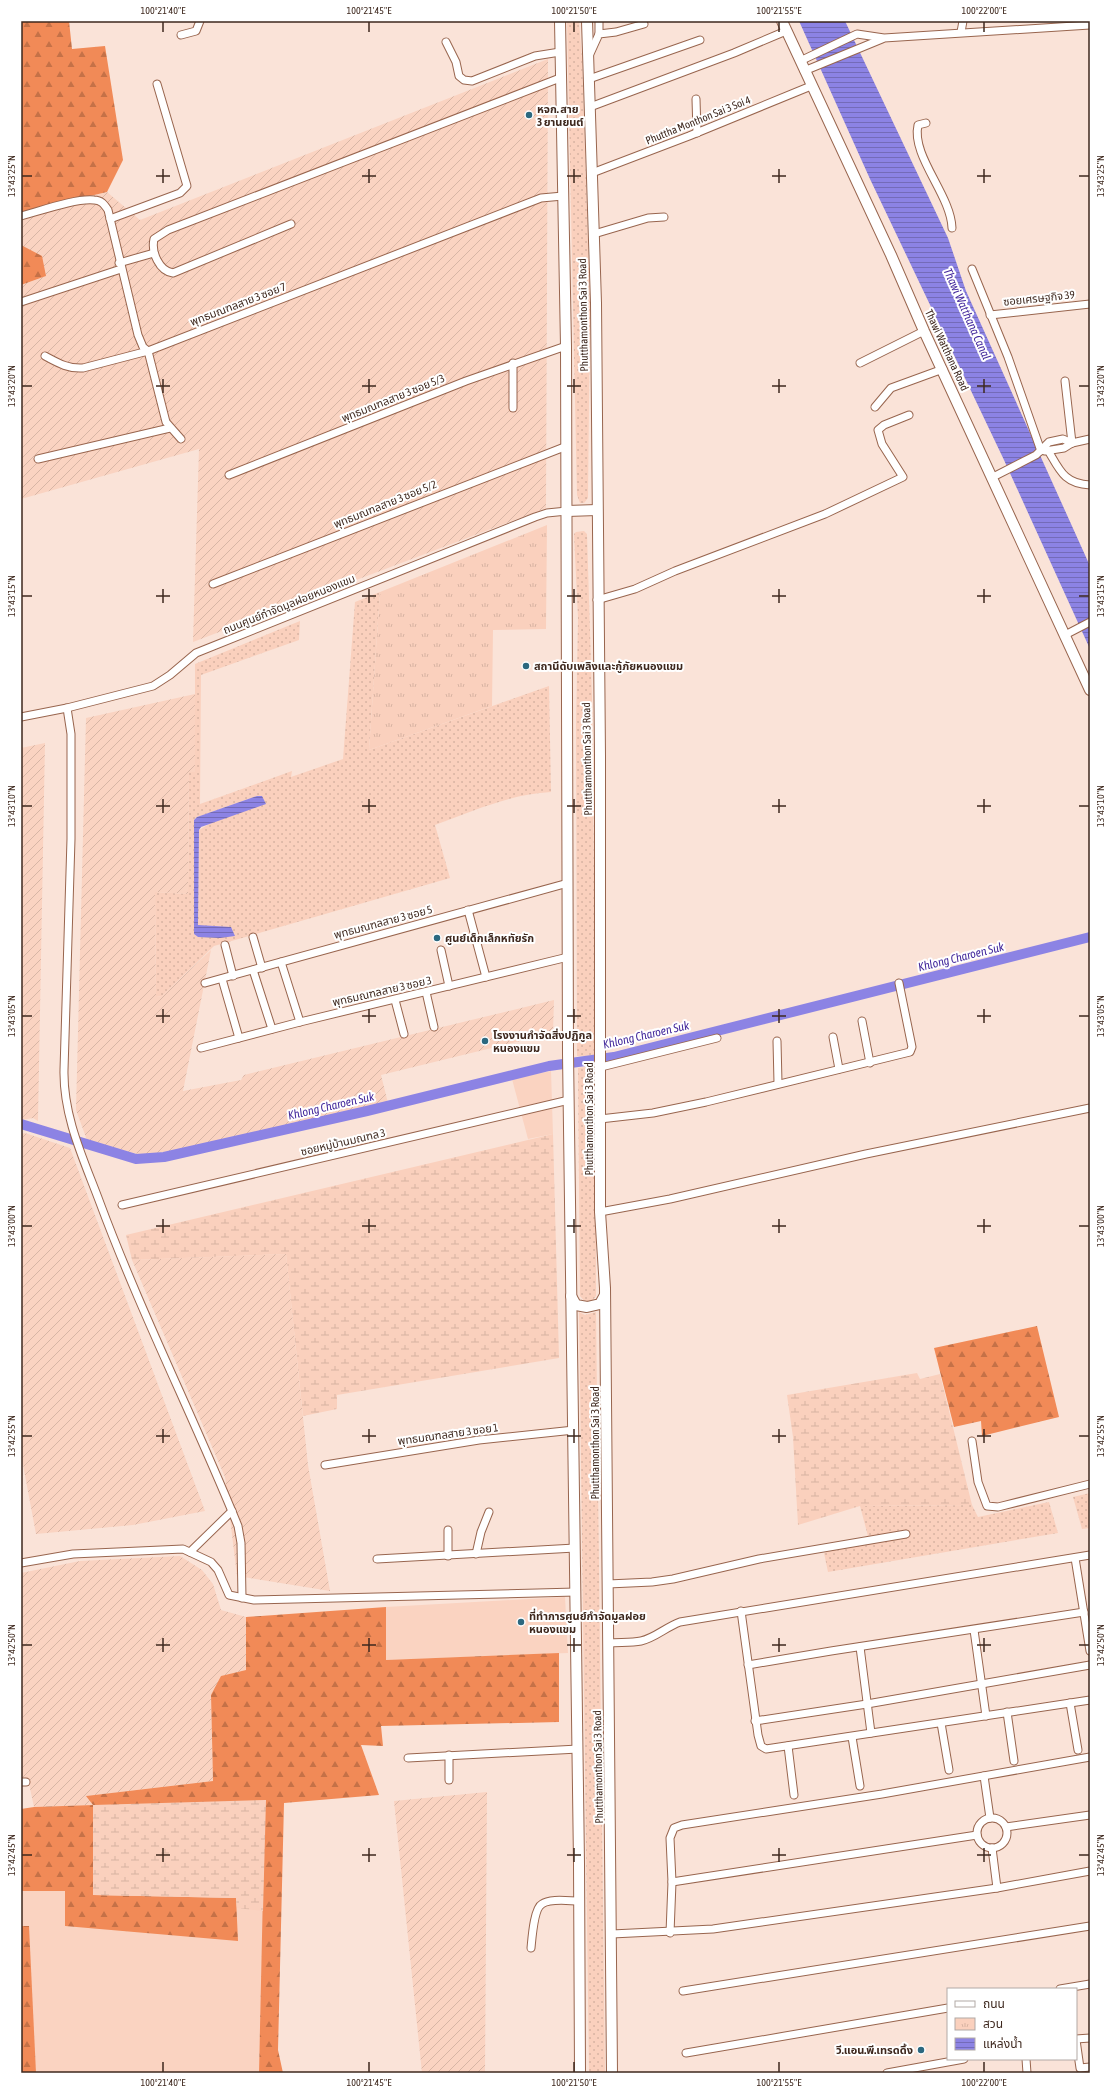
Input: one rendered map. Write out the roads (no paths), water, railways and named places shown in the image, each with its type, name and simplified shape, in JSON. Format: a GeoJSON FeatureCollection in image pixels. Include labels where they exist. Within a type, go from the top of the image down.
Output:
{"type":"FeatureCollection","features":[{"type":"Feature","properties":{"kind":"main road","name":"Phutthamonthon Sai 3 Road"},"geometry":{"type":"LineString","coordinates":[[560,21],[567,446],[568,1073],[578,1749],[580,2073]]}},
{"type":"Feature","properties":{"kind":"main road","name":"Phutthamonthon Sai 3 Road"},"geometry":{"type":"LineString","coordinates":[[587,21],[594,234],[601,1061],[600,1212],[606,1295],[612,2073]]}},
{"type":"Feature","properties":{"kind":"main road","name":"Thawi Watthana Road"},"geometry":{"type":"LineString","coordinates":[[782,21],[811,86],[894,261],[924,331],[943,369],[1089,687]]}},
{"type":"Feature","properties":{"kind":"main road"},"geometry":{"type":"LineString","coordinates":[[567,511],[597,510]]}},
{"type":"Feature","properties":{"kind":"main road"},"geometry":{"type":"LineString","coordinates":[[572,1296],[576,1306],[587,1307],[600,1304],[606,1295]]}},
{"type":"Feature","properties":{"kind":"street"},"geometry":{"type":"LineString","coordinates":[[181,35],[196,31],[200,21]]}},
{"type":"Feature","properties":{"kind":"street"},"geometry":{"type":"LineString","coordinates":[[588,58],[599,34],[599,21]]}},
{"type":"Feature","properties":{"kind":"street"},"geometry":{"type":"LineString","coordinates":[[961,32],[963,21]]}},
{"type":"Feature","properties":{"kind":"street"},"geometry":{"type":"LineString","coordinates":[[599,34],[616,32],[644,24]]}},
{"type":"Feature","properties":{"kind":"street"},"geometry":{"type":"LineString","coordinates":[[802,66],[812,56],[857,34],[884,38],[1090,25]]}},
{"type":"Feature","properties":{"kind":"street"},"geometry":{"type":"LineString","coordinates":[[590,107],[720,59],[786,31]]}},
{"type":"Feature","properties":{"kind":"street"},"geometry":{"type":"LineString","coordinates":[[802,66],[816,66],[866,44],[884,38]]}},
{"type":"Feature","properties":{"kind":"street"},"geometry":{"type":"LineString","coordinates":[[589,78],[700,40]]}},
{"type":"Feature","properties":{"kind":"street"},"geometry":{"type":"LineString","coordinates":[[446,42],[456,62],[459,76],[464,80],[472,81],[535,56],[560,52]]}},
{"type":"Feature","properties":{"kind":"street"},"geometry":{"type":"LineString","coordinates":[[291,224],[173,273],[167,272],[162,268],[154,253],[154,239],[158,234],[560,78]]}},
{"type":"Feature","properties":{"kind":"street"},"geometry":{"type":"LineString","coordinates":[[110,219],[180,193],[187,186],[158,84]]}},
{"type":"Feature","properties":{"kind":"street","name":"Phuttha Monthon Sai 3 Soi 4"},"geometry":{"type":"LineString","coordinates":[[592,173],[697,133],[811,86]]}},
{"type":"Feature","properties":{"kind":"street"},"geometry":{"type":"LineString","coordinates":[[696,99],[697,133]]}},
{"type":"Feature","properties":{"kind":"street"},"geometry":{"type":"LineString","coordinates":[[926,123],[918,125],[919,146],[949,208],[952,218],[952,228]]}},
{"type":"Feature","properties":{"kind":"street","name":"พุทธมณฑลสาย 3 ซอย 7"},"geometry":{"type":"LineString","coordinates":[[45,356],[65,367],[74,369],[148,351],[541,198],[564,196]]}},
{"type":"Feature","properties":{"kind":"street"},"geometry":{"type":"LineString","coordinates":[[21,216],[83,200],[94,200],[103,203],[108,210],[120,266],[140,342],[148,351],[161,405],[170,428],[181,439]]}},
{"type":"Feature","properties":{"kind":"street"},"geometry":{"type":"LineString","coordinates":[[594,234],[648,218],[664,217]]}},
{"type":"Feature","properties":{"kind":"street"},"geometry":{"type":"LineString","coordinates":[[21,302],[154,253]]}},
{"type":"Feature","properties":{"kind":"street"},"geometry":{"type":"LineString","coordinates":[[972,269],[1008,357],[1039,453]]}},
{"type":"Feature","properties":{"kind":"street","name":"ซอยเศรษฐกิจ 39"},"geometry":{"type":"LineString","coordinates":[[990,315],[1090,304]]}},
{"type":"Feature","properties":{"kind":"street"},"geometry":{"type":"LineString","coordinates":[[860,363],[924,331]]}},
{"type":"Feature","properties":{"kind":"street","name":"พุทธมณฑลสาย 3 ซอย 5/3"},"geometry":{"type":"LineString","coordinates":[[229,475],[513,363],[566,346]]}},
{"type":"Feature","properties":{"kind":"street"},"geometry":{"type":"LineString","coordinates":[[513,363],[513,408]]}},
{"type":"Feature","properties":{"kind":"street"},"geometry":{"type":"LineString","coordinates":[[875,407],[891,388],[943,369]]}},
{"type":"Feature","properties":{"kind":"street"},"geometry":{"type":"LineString","coordinates":[[1064,381],[1072,443]]}},
{"type":"Feature","properties":{"kind":"street"},"geometry":{"type":"LineString","coordinates":[[598,600],[635,589],[675,571],[825,514],[902,478],[882,444],[878,430],[884,425],[909,415]]}},
{"type":"Feature","properties":{"kind":"street"},"geometry":{"type":"LineString","coordinates":[[38,460],[170,428]]}},
{"type":"Feature","properties":{"kind":"street"},"geometry":{"type":"LineString","coordinates":[[1039,453],[1045,444],[1049,442],[1063,439],[1072,443]]}},
{"type":"Feature","properties":{"kind":"street"},"geometry":{"type":"LineString","coordinates":[[992,477],[1009,470],[1039,453],[1064,448],[1072,443],[1090,439]]}},
{"type":"Feature","properties":{"kind":"street","name":"พุทธมณฑลสาย 3 ซอย 5/2"},"geometry":{"type":"LineString","coordinates":[[213,584],[567,446]]}},
{"type":"Feature","properties":{"kind":"street"},"geometry":{"type":"LineString","coordinates":[[1049,452],[1061,474],[1076,483],[1090,485]]}},
{"type":"Feature","properties":{"kind":"street","name":"ถนนศูนย์กำจัดมูลฝอยหนองแขม"},"geometry":{"type":"LineString","coordinates":[[21,717],[67,708],[153,686],[170,675],[196,652],[535,517],[547,513],[567,511]]}},
{"type":"Feature","properties":{"kind":"street"},"geometry":{"type":"LineString","coordinates":[[1065,635],[1087,623]]}},
{"type":"Feature","properties":{"kind":"street"},"geometry":{"type":"LineString","coordinates":[[67,708],[71,734],[71,839],[64,1082],[65,1101],[79,1147],[112,1235],[238,1526],[242,1598]]}},
{"type":"Feature","properties":{"kind":"street","name":"พุทธมณฑลสาย 3 ซอย 5"},"geometry":{"type":"LineString","coordinates":[[205,984],[568,883]]}},
{"type":"Feature","properties":{"kind":"street"},"geometry":{"type":"LineString","coordinates":[[468,910],[486,977]]}},
{"type":"Feature","properties":{"kind":"street"},"geometry":{"type":"LineString","coordinates":[[252,937],[262,968]]}},
{"type":"Feature","properties":{"kind":"street"},"geometry":{"type":"LineString","coordinates":[[225,945],[233,976]]}},
{"type":"Feature","properties":{"kind":"street"},"geometry":{"type":"LineString","coordinates":[[440,950],[449,986]]}},
{"type":"Feature","properties":{"kind":"street","name":"พุทธมณฑลสาย 3 ซอย 3"},"geometry":{"type":"LineString","coordinates":[[201,1048],[300,1022],[568,957]]}},
{"type":"Feature","properties":{"kind":"street"},"geometry":{"type":"LineString","coordinates":[[281,962],[300,1022]]}},
{"type":"Feature","properties":{"kind":"street"},"geometry":{"type":"LineString","coordinates":[[253,970],[272,1029]]}},
{"type":"Feature","properties":{"kind":"street"},"geometry":{"type":"LineString","coordinates":[[222,979],[239,1038]]}},
{"type":"Feature","properties":{"kind":"street"},"geometry":{"type":"LineString","coordinates":[[600,1119],[653,1113],[706,1102],[778,1083],[870,1063],[912,1050],[899,987]]}},
{"type":"Feature","properties":{"kind":"street"},"geometry":{"type":"LineString","coordinates":[[426,992],[434,1027]]}},
{"type":"Feature","properties":{"kind":"street"},"geometry":{"type":"LineString","coordinates":[[395,1000],[404,1034]]}},
{"type":"Feature","properties":{"kind":"street"},"geometry":{"type":"LineString","coordinates":[[862,1021],[870,1063]]}},
{"type":"Feature","properties":{"kind":"street"},"geometry":{"type":"LineString","coordinates":[[833,1037],[839,1069]]}},
{"type":"Feature","properties":{"kind":"street"},"geometry":{"type":"LineString","coordinates":[[601,1061],[717,1038]]}},
{"type":"Feature","properties":{"kind":"street"},"geometry":{"type":"LineString","coordinates":[[777,1041],[778,1083]]}},
{"type":"Feature","properties":{"kind":"street","name":"ซอยหมู่บ้านมณฑล 3"},"geometry":{"type":"LineString","coordinates":[[122,1205],[569,1100]]}},
{"type":"Feature","properties":{"kind":"street"},"geometry":{"type":"LineString","coordinates":[[600,1212],[670,1199],[866,1154],[1090,1108]]}},
{"type":"Feature","properties":{"kind":"street","name":"พุทธมณฑลสาย 3 ซอย 1"},"geometry":{"type":"LineString","coordinates":[[325,1465],[479,1440],[574,1430]]}},
{"type":"Feature","properties":{"kind":"street"},"geometry":{"type":"LineString","coordinates":[[972,1441],[978,1482],[987,1506],[998,1506],[1090,1484]]}},
{"type":"Feature","properties":{"kind":"street"},"geometry":{"type":"LineString","coordinates":[[190,1552],[232,1511]]}},
{"type":"Feature","properties":{"kind":"street"},"geometry":{"type":"LineString","coordinates":[[476,1554],[489,1512]]}},
{"type":"Feature","properties":{"kind":"street"},"geometry":{"type":"LineString","coordinates":[[448,1530],[448,1556]]}},
{"type":"Feature","properties":{"kind":"street"},"geometry":{"type":"LineString","coordinates":[[608,1584],[652,1582],[700,1574],[759,1558],[906,1534]]}},
{"type":"Feature","properties":{"kind":"street"},"geometry":{"type":"LineString","coordinates":[[377,1558],[448,1556],[575,1548]]}},
{"type":"Feature","properties":{"kind":"street"},"geometry":{"type":"LineString","coordinates":[[21,1563],[73,1554],[176,1549],[190,1552],[211,1562],[218,1570],[229,1595],[254,1600],[576,1592]]}},
{"type":"Feature","properties":{"kind":"street"},"geometry":{"type":"LineString","coordinates":[[609,1643],[641,1641],[657,1634],[666,1627],[680,1622],[1090,1555]]}},
{"type":"Feature","properties":{"kind":"street"},"geometry":{"type":"LineString","coordinates":[[1075,1558],[1090,1651]]}},
{"type":"Feature","properties":{"kind":"street"},"geometry":{"type":"LineString","coordinates":[[741,1611],[756,1721],[761,1746],[766,1749],[1090,1700]]}},
{"type":"Feature","properties":{"kind":"street"},"geometry":{"type":"LineString","coordinates":[[748,1665],[860,1646],[974,1630],[1084,1612]]}},
{"type":"Feature","properties":{"kind":"street"},"geometry":{"type":"LineString","coordinates":[[974,1630],[986,1716]]}},
{"type":"Feature","properties":{"kind":"street"},"geometry":{"type":"LineString","coordinates":[[860,1646],[872,1733]]}},
{"type":"Feature","properties":{"kind":"street"},"geometry":{"type":"LineString","coordinates":[[756,1721],[982,1685],[1090,1665]]}},
{"type":"Feature","properties":{"kind":"street"},"geometry":{"type":"LineString","coordinates":[[1070,1703],[1078,1750]]}},
{"type":"Feature","properties":{"kind":"street"},"geometry":{"type":"LineString","coordinates":[[1007,1712],[1014,1761]]}},
{"type":"Feature","properties":{"kind":"street"},"geometry":{"type":"LineString","coordinates":[[941,1723],[949,1770]]}},
{"type":"Feature","properties":{"kind":"street"},"geometry":{"type":"LineString","coordinates":[[852,1737],[860,1786]]}},
{"type":"Feature","properties":{"kind":"street"},"geometry":{"type":"LineString","coordinates":[[788,1746],[794,1795]]}},
{"type":"Feature","properties":{"kind":"street"},"geometry":{"type":"LineString","coordinates":[[408,1758],[578,1749]]}},
{"type":"Feature","properties":{"kind":"street"},"geometry":{"type":"LineString","coordinates":[[449,1755],[449,1780]]}},
{"type":"Feature","properties":{"kind":"street"},"geometry":{"type":"LineString","coordinates":[[670,1932],[672,1882],[670,1838],[674,1828],[682,1825],[984,1776],[1090,1757]]}},
{"type":"Feature","properties":{"kind":"street"},"geometry":{"type":"LineString","coordinates":[[984,1776],[990,1818]]}},
{"type":"Feature","properties":{"kind":"street"},"geometry":{"type":"LineString","coordinates":[[1006,1827],[1090,1815]]}},
{"type":"Feature","properties":{"kind":"street"},"geometry":{"type":"LineString","coordinates":[[990,1818],[1000,1820],[1006,1827],[1006,1838],[1003,1843],[992,1848],[983,1844],[978,1835],[980,1824],[990,1818]]}},
{"type":"Feature","properties":{"kind":"street"},"geometry":{"type":"LineString","coordinates":[[672,1882],[978,1835]]}},
{"type":"Feature","properties":{"kind":"street"},"geometry":{"type":"LineString","coordinates":[[992,1848],[997,1888]]}},
{"type":"Feature","properties":{"kind":"street"},"geometry":{"type":"LineString","coordinates":[[612,1934],[713,1929],[997,1888],[1090,1872]]}},
{"type":"Feature","properties":{"kind":"street"},"geometry":{"type":"LineString","coordinates":[[531,1948],[537,1909],[541,1904],[546,1902],[579,1901]]}},
{"type":"Feature","properties":{"kind":"street"},"geometry":{"type":"LineString","coordinates":[[683,1991],[1090,1926]]}},
{"type":"Feature","properties":{"kind":"street"},"geometry":{"type":"LineString","coordinates":[[1066,1988],[1090,1984]]}},
{"type":"Feature","properties":{"kind":"street"},"geometry":{"type":"LineString","coordinates":[[686,2053],[947,2008]]}},
{"type":"Feature","properties":{"kind":"street"},"geometry":{"type":"LineString","coordinates":[[1077,2040],[1090,2038]]}},
{"type":"Feature","properties":{"kind":"street"},"geometry":{"type":"LineString","coordinates":[[1077,2048],[1080,2070],[1090,2067]]}},
{"type":"Feature","properties":{"kind":"street"},"geometry":{"type":"LineString","coordinates":[[887,2073],[958,2060]]}},
{"type":"Feature","properties":{"kind":"street"},"geometry":{"type":"LineString","coordinates":[[1026,2060],[1027,2073]]}},
{"type":"Feature","properties":{"kind":"water","name":"Thawi Watthana Canal"},"geometry":{"type":"Polygon","coordinates":[[[799,21],[845,21],[948,238],[966,291],[1090,566],[1090,649],[1004,460],[870,179],[799,21]]]}},
{"type":"Feature","properties":{"kind":"water"},"geometry":{"type":"Polygon","coordinates":[[[257,796],[262,796],[266,804],[201,827],[199,830],[198,925],[231,927],[235,936],[220,938],[198,937],[194,934],[194,820],[197,817],[257,796]]]}},
{"type":"Feature","properties":{"kind":"waterway","name":"Khlong Charoen Suk"},"geometry":{"type":"LineString","coordinates":[[21,1124],[136,1159],[164,1157],[367,1111],[549,1066],[614,1057],[1090,937]]}},
{"type":"Feature","properties":{"kind":"place","name":"หจก. สาย 3 ยานยนต์"},"geometry":{"type":"Point","coordinates":[529,115]}},
{"type":"Feature","properties":{"kind":"place","name":"สถานีดับเพลิงและกู้ภัยหนองแขม"},"geometry":{"type":"Point","coordinates":[526,666]}},
{"type":"Feature","properties":{"kind":"place","name":"ศูนย์เด็กเล็กหทัยรัก"},"geometry":{"type":"Point","coordinates":[437,938]}},
{"type":"Feature","properties":{"kind":"place","name":"โรงงานกำจัดสิ่งปฏิกูล หนองแขม"},"geometry":{"type":"Point","coordinates":[485,1041]}},
{"type":"Feature","properties":{"kind":"place","name":"ที่ทำการศูนย์กำจัดมูลฝอย หนองแขม"},"geometry":{"type":"Point","coordinates":[521,1622]}},
{"type":"Feature","properties":{"kind":"place","name":"วี.แอน.พี.เทรดดิ้ง"},"geometry":{"type":"Point","coordinates":[921,2050]}}]}
